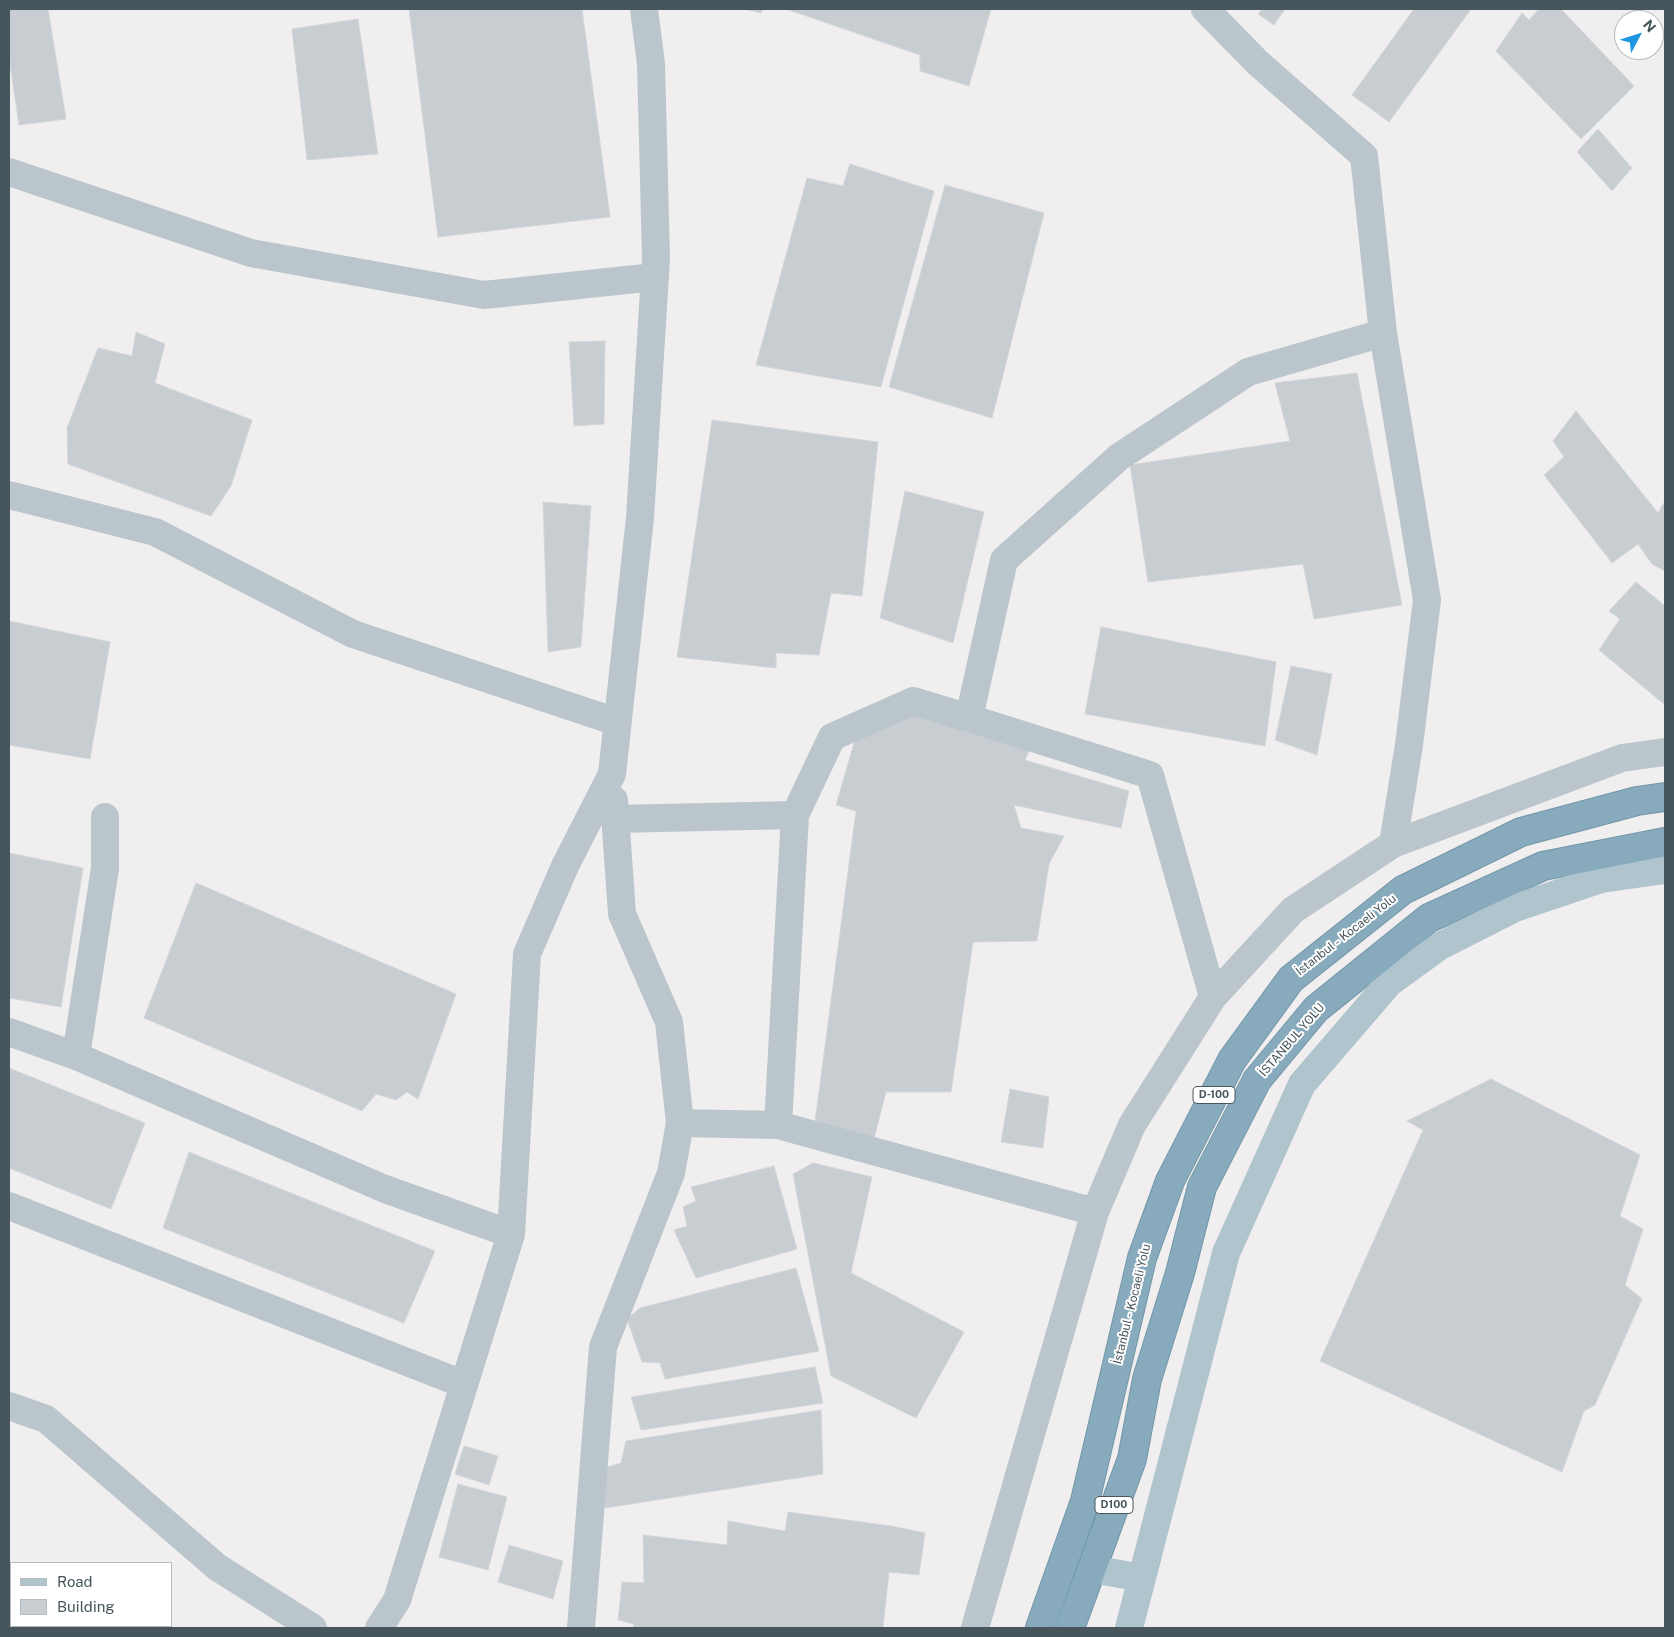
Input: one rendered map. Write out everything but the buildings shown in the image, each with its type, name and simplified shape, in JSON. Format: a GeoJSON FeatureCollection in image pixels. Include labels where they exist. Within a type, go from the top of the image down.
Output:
{"type":"FeatureCollection","features":[{"type":"Feature","properties":{"kind":"highway","name":"İstanbul - Kocaeli Yolu"},"geometry":{"type":"LineString","coordinates":[[1040,1628],[1085,1501],[1142,1258],[1170,1181],[1232,1060],[1291,979],[1403,890],[1521,832],[1637,801],[1665,797]]}},
{"type":"Feature","properties":{"kind":"highway","name":"İSTANBUL YOLU"},"geometry":{"type":"LineString","coordinates":[[1147,1379],[1180,1273],[1202,1187],[1257,1080],[1316,1009],[1429,918],[1543,866],[1665,842]]}},
{"type":"Feature","properties":{"kind":"highway","name":"D100"},"geometry":{"type":"LineString","coordinates":[[1070,1628],[1132,1459],[1147,1379]]}},
{"type":"Feature","properties":{"kind":"main road"},"geometry":{"type":"LineString","coordinates":[[1130,1628],[1226,1253],[1302,1084],[1388,983],[1440,946],[1515,908],[1532,902],[1601,879],[1665,870]]}},
{"type":"Feature","properties":{"kind":"main road"},"geometry":{"type":"LineString","coordinates":[[1092,1569],[1142,1578]]}},
{"type":"Feature","properties":{"kind":"street"},"geometry":{"type":"LineString","coordinates":[[581,1628],[603,1347],[671,1173],[680,1123],[669,1022],[622,914],[612,774],[640,518],[655,277],[651,64],[644,9]]}},
{"type":"Feature","properties":{"kind":"street"},"geometry":{"type":"LineString","coordinates":[[1205,9],[1258,63],[1364,156],[1383,333],[1427,600],[1409,745],[1393,844]]}},
{"type":"Feature","properties":{"kind":"street"},"geometry":{"type":"LineString","coordinates":[[9,172],[251,253],[484,295],[655,277]]}},
{"type":"Feature","properties":{"kind":"street"},"geometry":{"type":"LineString","coordinates":[[969,718],[1004,560],[1119,457],[1248,372],[1383,333]]}},
{"type":"Feature","properties":{"kind":"street"},"geometry":{"type":"LineString","coordinates":[[9,495],[155,532],[353,634],[617,722]]}},
{"type":"Feature","properties":{"kind":"street"},"geometry":{"type":"LineString","coordinates":[[778,1125],[795,815],[832,737],[912,701],[1150,775],[1213,997]]}},
{"type":"Feature","properties":{"kind":"street"},"geometry":{"type":"LineString","coordinates":[[975,1628],[1095,1212],[1132,1125],[1213,997],[1294,910],[1393,844],[1622,758],[1665,752]]}},
{"type":"Feature","properties":{"kind":"street"},"geometry":{"type":"LineString","coordinates":[[379,1628],[397,1600],[511,1234],[527,954],[565,866],[612,774]]}},
{"type":"Feature","properties":{"kind":"street"},"geometry":{"type":"LineString","coordinates":[[615,819],[795,815]]}},
{"type":"Feature","properties":{"kind":"street"},"geometry":{"type":"LineString","coordinates":[[76,1056],[104,868],[105,818]]}},
{"type":"Feature","properties":{"kind":"street"},"geometry":{"type":"LineString","coordinates":[[9,1032],[76,1056],[385,1188],[511,1234]]}},
{"type":"Feature","properties":{"kind":"street"},"geometry":{"type":"LineString","coordinates":[[680,1123],[778,1125],[1095,1212]]}},
{"type":"Feature","properties":{"kind":"street"},"geometry":{"type":"LineString","coordinates":[[9,1206],[463,1384]]}},
{"type":"Feature","properties":{"kind":"street"},"geometry":{"type":"LineString","coordinates":[[9,1406],[46,1419],[217,1567],[313,1628]]}}]}
